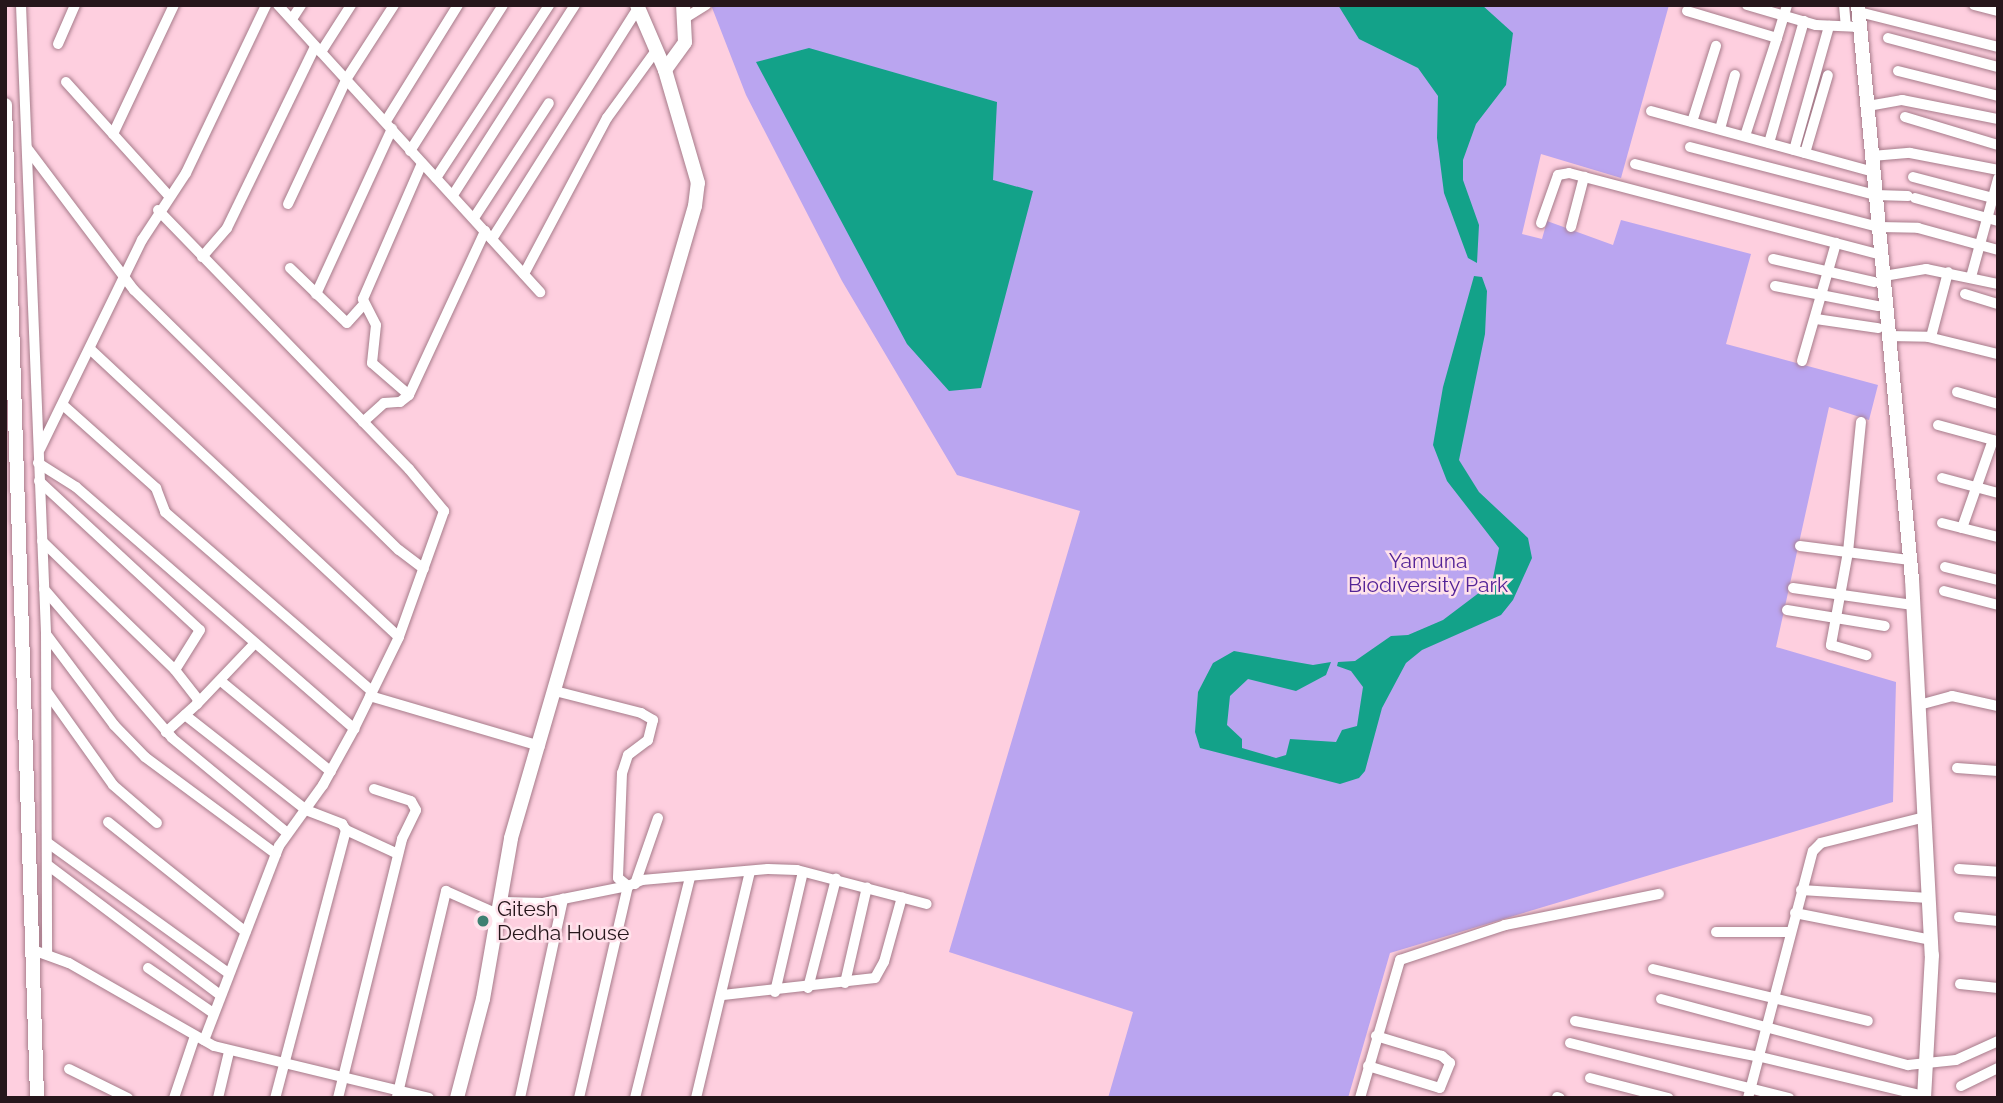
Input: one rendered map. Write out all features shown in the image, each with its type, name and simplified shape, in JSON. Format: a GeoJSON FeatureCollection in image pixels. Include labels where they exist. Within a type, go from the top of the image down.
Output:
{"type":"FeatureCollection","features":[{"type":"Feature","properties":{"kind":"street"},"geometry":{"type":"LineString","coordinates":[[21,5],[46,634],[49,866],[40,952]]}},
{"type":"Feature","properties":{"kind":"street"},"geometry":{"type":"LineString","coordinates":[[58,44],[75,5]]}},
{"type":"Feature","properties":{"kind":"street"},"geometry":{"type":"LineString","coordinates":[[113,134],[174,5]]}},
{"type":"Feature","properties":{"kind":"street"},"geometry":{"type":"LineString","coordinates":[[38,458],[158,210],[186,173],[266,5]]}},
{"type":"Feature","properties":{"kind":"street"},"geometry":{"type":"LineString","coordinates":[[278,5],[540,292]]}},
{"type":"Feature","properties":{"kind":"street"},"geometry":{"type":"LineString","coordinates":[[292,19],[301,5]]}},
{"type":"Feature","properties":{"kind":"street"},"geometry":{"type":"LineString","coordinates":[[202,257],[227,228],[318,50],[351,5]]}},
{"type":"Feature","properties":{"kind":"street"},"geometry":{"type":"LineString","coordinates":[[288,204],[347,79],[394,5]]}},
{"type":"Feature","properties":{"kind":"street"},"geometry":{"type":"LineString","coordinates":[[317,294],[389,125],[458,5]]}},
{"type":"Feature","properties":{"kind":"street"},"geometry":{"type":"LineString","coordinates":[[410,151],[503,5]]}},
{"type":"Feature","properties":{"kind":"street"},"geometry":{"type":"LineString","coordinates":[[436,178],[549,5]]}},
{"type":"Feature","properties":{"kind":"street"},"geometry":{"type":"LineString","coordinates":[[453,195],[575,5]]}},
{"type":"Feature","properties":{"kind":"street"},"geometry":{"type":"LineString","coordinates":[[665,71],[685,42],[684,12],[706,5]]}},
{"type":"Feature","properties":{"kind":"street"},"geometry":{"type":"LineString","coordinates":[[1747,5],[1829,26],[1856,18],[1998,47]]}},
{"type":"Feature","properties":{"kind":"street"},"geometry":{"type":"LineString","coordinates":[[1745,136],[1787,5]]}},
{"type":"Feature","properties":{"kind":"street"},"geometry":{"type":"LineString","coordinates":[[1575,1021],[1761,1057],[1924,1097],[1931,940],[1910,560],[1883,332],[1879,279],[1882,255],[1868,106],[1856,18],[1844,5]]}},
{"type":"Feature","properties":{"kind":"street"},"geometry":{"type":"LineString","coordinates":[[1974,5],[1998,11]]}},
{"type":"Feature","properties":{"kind":"street"},"geometry":{"type":"LineString","coordinates":[[457,1098],[501,908],[511,838],[540,746],[695,206],[698,183],[665,71],[637,6]]}},
{"type":"Feature","properties":{"kind":"street"},"geometry":{"type":"LineString","coordinates":[[363,422],[384,403],[400,402],[409,395],[489,234],[637,6]]}},
{"type":"Feature","properties":{"kind":"street"},"geometry":{"type":"LineString","coordinates":[[1687,11],[1777,38]]}},
{"type":"Feature","properties":{"kind":"street"},"geometry":{"type":"LineString","coordinates":[[1769,143],[1804,21]]}},
{"type":"Feature","properties":{"kind":"street"},"geometry":{"type":"LineString","coordinates":[[1794,150],[1829,26]]}},
{"type":"Feature","properties":{"kind":"street"},"geometry":{"type":"LineString","coordinates":[[1888,38],[1998,67]]}},
{"type":"Feature","properties":{"kind":"street"},"geometry":{"type":"LineString","coordinates":[[1692,122],[1716,46]]}},
{"type":"Feature","properties":{"kind":"street"},"geometry":{"type":"LineString","coordinates":[[524,274],[607,118],[655,52]]}},
{"type":"Feature","properties":{"kind":"street"},"geometry":{"type":"LineString","coordinates":[[1898,71],[1998,96]]}},
{"type":"Feature","properties":{"kind":"street"},"geometry":{"type":"LineString","coordinates":[[1720,130],[1735,75]]}},
{"type":"Feature","properties":{"kind":"street"},"geometry":{"type":"LineString","coordinates":[[1805,153],[1828,75]]}},
{"type":"Feature","properties":{"kind":"street"},"geometry":{"type":"LineString","coordinates":[[66,82],[169,195]]}},
{"type":"Feature","properties":{"kind":"street"},"geometry":{"type":"LineString","coordinates":[[1868,106],[1901,100],[1998,119]]}},
{"type":"Feature","properties":{"kind":"street"},"geometry":{"type":"LineString","coordinates":[[474,218],[550,103]]}},
{"type":"Feature","properties":{"kind":"street"},"geometry":{"type":"LineString","coordinates":[[5,105],[40,952],[37,1098]]}},
{"type":"Feature","properties":{"kind":"street"},"geometry":{"type":"LineString","coordinates":[[1651,111],[1874,172]]}},
{"type":"Feature","properties":{"kind":"street"},"geometry":{"type":"LineString","coordinates":[[1905,117],[1998,145]]}},
{"type":"Feature","properties":{"kind":"street"},"geometry":{"type":"LineString","coordinates":[[1690,147],[1876,195],[1911,197],[1993,219]]}},
{"type":"Feature","properties":{"kind":"street"},"geometry":{"type":"LineString","coordinates":[[26,148],[125,277],[389,541],[424,569]]}},
{"type":"Feature","properties":{"kind":"street"},"geometry":{"type":"LineString","coordinates":[[1872,156],[1908,153],[1998,170]]}},
{"type":"Feature","properties":{"kind":"street"},"geometry":{"type":"LineString","coordinates":[[290,268],[346,323],[363,305],[422,163]]}},
{"type":"Feature","properties":{"kind":"street"},"geometry":{"type":"LineString","coordinates":[[1635,164],[1879,227],[1916,228],[1998,250]]}},
{"type":"Feature","properties":{"kind":"street"},"geometry":{"type":"LineString","coordinates":[[1541,223],[1558,175],[1584,177],[1882,255]]}},
{"type":"Feature","properties":{"kind":"street"},"geometry":{"type":"LineString","coordinates":[[1571,227],[1584,177]]}},
{"type":"Feature","properties":{"kind":"street"},"geometry":{"type":"LineString","coordinates":[[1913,177],[1995,198]]}},
{"type":"Feature","properties":{"kind":"street"},"geometry":{"type":"LineString","coordinates":[[1971,277],[1980,245],[1993,219],[1998,178]]}},
{"type":"Feature","properties":{"kind":"street"},"geometry":{"type":"LineString","coordinates":[[158,210],[441,503],[443,517],[399,637],[331,772],[306,810],[286,832],[227,972],[213,1013],[199,1038],[174,1098]]}},
{"type":"Feature","properties":{"kind":"street"},"geometry":{"type":"LineString","coordinates":[[1802,361],[1836,243]]}},
{"type":"Feature","properties":{"kind":"street"},"geometry":{"type":"LineString","coordinates":[[1773,259],[1829,273],[1879,279],[1922,270],[1948,272],[1998,284]]}},
{"type":"Feature","properties":{"kind":"street"},"geometry":{"type":"LineString","coordinates":[[1928,337],[1948,272]]}},
{"type":"Feature","properties":{"kind":"street"},"geometry":{"type":"LineString","coordinates":[[1775,286],[1878,306]]}},
{"type":"Feature","properties":{"kind":"street"},"geometry":{"type":"LineString","coordinates":[[1965,294],[1998,304]]}},
{"type":"Feature","properties":{"kind":"street"},"geometry":{"type":"LineString","coordinates":[[363,305],[376,325],[372,363],[409,395]]}},
{"type":"Feature","properties":{"kind":"street"},"geometry":{"type":"LineString","coordinates":[[1816,319],[1883,332],[1928,337],[1998,354]]}},
{"type":"Feature","properties":{"kind":"street"},"geometry":{"type":"LineString","coordinates":[[90,349],[399,637]]}},
{"type":"Feature","properties":{"kind":"street"},"geometry":{"type":"LineString","coordinates":[[1956,392],[1998,404]]}},
{"type":"Feature","properties":{"kind":"street"},"geometry":{"type":"LineString","coordinates":[[63,405],[156,488],[165,512],[371,693],[540,746]]}},
{"type":"Feature","properties":{"kind":"street"},"geometry":{"type":"LineString","coordinates":[[1861,422],[1848,552],[1832,647],[1867,655]]}},
{"type":"Feature","properties":{"kind":"street"},"geometry":{"type":"LineString","coordinates":[[1938,425],[1996,441],[1962,528]]}},
{"type":"Feature","properties":{"kind":"street"},"geometry":{"type":"LineString","coordinates":[[38,458],[76,486],[354,729]]}},
{"type":"Feature","properties":{"kind":"street"},"geometry":{"type":"LineString","coordinates":[[1942,478],[1998,493]]}},
{"type":"Feature","properties":{"kind":"street"},"geometry":{"type":"LineString","coordinates":[[39,481],[72,516],[196,624],[201,635],[175,670]]}},
{"type":"Feature","properties":{"kind":"street"},"geometry":{"type":"LineString","coordinates":[[1942,523],[1998,537]]}},
{"type":"Feature","properties":{"kind":"street"},"geometry":{"type":"LineString","coordinates":[[42,541],[175,670],[198,699],[197,704]]}},
{"type":"Feature","properties":{"kind":"street"},"geometry":{"type":"LineString","coordinates":[[1801,546],[1910,560]]}},
{"type":"Feature","properties":{"kind":"street"},"geometry":{"type":"LineString","coordinates":[[1945,567],[1998,580]]}},
{"type":"Feature","properties":{"kind":"street"},"geometry":{"type":"LineString","coordinates":[[1793,588],[1913,606]]}},
{"type":"Feature","properties":{"kind":"street"},"geometry":{"type":"LineString","coordinates":[[44,589],[166,732],[286,832]]}},
{"type":"Feature","properties":{"kind":"street"},"geometry":{"type":"LineString","coordinates":[[1944,591],[1998,605]]}},
{"type":"Feature","properties":{"kind":"street"},"geometry":{"type":"LineString","coordinates":[[1787,610],[1885,626]]}},
{"type":"Feature","properties":{"kind":"street"},"geometry":{"type":"LineString","coordinates":[[46,634],[114,725],[145,757],[276,854]]}},
{"type":"Feature","properties":{"kind":"street"},"geometry":{"type":"LineString","coordinates":[[166,732],[222,681],[254,643]]}},
{"type":"Feature","properties":{"kind":"street"},"geometry":{"type":"LineString","coordinates":[[222,681],[331,772]]}},
{"type":"Feature","properties":{"kind":"street"},"geometry":{"type":"LineString","coordinates":[[555,691],[641,713],[653,720],[648,740],[628,755],[622,773],[618,878],[631,885]]}},
{"type":"Feature","properties":{"kind":"street"},"geometry":{"type":"LineString","coordinates":[[47,692],[113,785],[157,823]]}},
{"type":"Feature","properties":{"kind":"street"},"geometry":{"type":"LineString","coordinates":[[1919,705],[1947,697],[1998,706]]}},
{"type":"Feature","properties":{"kind":"street"},"geometry":{"type":"LineString","coordinates":[[185,715],[306,810],[342,824],[346,830],[398,854]]}},
{"type":"Feature","properties":{"kind":"street"},"geometry":{"type":"LineString","coordinates":[[1957,768],[1998,771]]}},
{"type":"Feature","properties":{"kind":"street"},"geometry":{"type":"LineString","coordinates":[[338,1098],[398,854],[415,804],[374,789]]}},
{"type":"Feature","properties":{"kind":"street"},"geometry":{"type":"LineString","coordinates":[[1750,1093],[1769,1028],[1790,932],[1811,855],[1821,843],[1924,817]]}},
{"type":"Feature","properties":{"kind":"street"},"geometry":{"type":"LineString","coordinates":[[579,1098],[631,885],[658,818]]}},
{"type":"Feature","properties":{"kind":"street"},"geometry":{"type":"LineString","coordinates":[[108,822],[246,932]]}},
{"type":"Feature","properties":{"kind":"street"},"geometry":{"type":"LineString","coordinates":[[275,1098],[346,830]]}},
{"type":"Feature","properties":{"kind":"street"},"geometry":{"type":"LineString","coordinates":[[48,843],[227,972]]}},
{"type":"Feature","properties":{"kind":"street"},"geometry":{"type":"LineString","coordinates":[[49,866],[219,994]]}},
{"type":"Feature","properties":{"kind":"street"},"geometry":{"type":"LineString","coordinates":[[397,1096],[446,891],[501,908],[631,885],[768,869],[803,872],[836,879],[927,904]]}},
{"type":"Feature","properties":{"kind":"street"},"geometry":{"type":"LineString","coordinates":[[1959,869],[1998,872]]}},
{"type":"Feature","properties":{"kind":"street"},"geometry":{"type":"LineString","coordinates":[[696,1098],[723,995],[750,872]]}},
{"type":"Feature","properties":{"kind":"street"},"geometry":{"type":"LineString","coordinates":[[775,992],[803,872]]}},
{"type":"Feature","properties":{"kind":"street"},"geometry":{"type":"LineString","coordinates":[[635,1098],[690,877]]}},
{"type":"Feature","properties":{"kind":"street"},"geometry":{"type":"LineString","coordinates":[[808,988],[836,879]]}},
{"type":"Feature","properties":{"kind":"street"},"geometry":{"type":"LineString","coordinates":[[845,983],[867,887]]}},
{"type":"Feature","properties":{"kind":"street"},"geometry":{"type":"LineString","coordinates":[[1801,890],[1929,898]]}},
{"type":"Feature","properties":{"kind":"street"},"geometry":{"type":"LineString","coordinates":[[1360,1098],[1395,971],[1404,958],[1505,925],[1659,894]]}},
{"type":"Feature","properties":{"kind":"street"},"geometry":{"type":"LineString","coordinates":[[723,995],[808,988],[879,975],[902,897]]}},
{"type":"Feature","properties":{"kind":"street"},"geometry":{"type":"LineString","coordinates":[[520,1098],[563,899]]}},
{"type":"Feature","properties":{"kind":"street"},"geometry":{"type":"LineString","coordinates":[[1795,913],[1931,940]]}},
{"type":"Feature","properties":{"kind":"street"},"geometry":{"type":"LineString","coordinates":[[1959,917],[1998,921]]}},
{"type":"Feature","properties":{"kind":"street"},"geometry":{"type":"LineString","coordinates":[[1716,932],[1790,932]]}},
{"type":"Feature","properties":{"kind":"street"},"geometry":{"type":"LineString","coordinates":[[40,952],[229,1052],[285,1064],[397,1096],[429,1098]]}},
{"type":"Feature","properties":{"kind":"street"},"geometry":{"type":"LineString","coordinates":[[148,968],[213,1013]]}},
{"type":"Feature","properties":{"kind":"street"},"geometry":{"type":"LineString","coordinates":[[1653,969],[1868,1021]]}},
{"type":"Feature","properties":{"kind":"street"},"geometry":{"type":"LineString","coordinates":[[1960,984],[1998,988]]}},
{"type":"Feature","properties":{"kind":"street"},"geometry":{"type":"LineString","coordinates":[[1661,999],[1908,1065],[1926,1065],[1958,1059],[1998,1041]]}},
{"type":"Feature","properties":{"kind":"street"},"geometry":{"type":"LineString","coordinates":[[1368,1066],[1435,1088],[1444,1084],[1449,1060],[1376,1036]]}},
{"type":"Feature","properties":{"kind":"street"},"geometry":{"type":"LineString","coordinates":[[1570,1043],[1750,1093],[1788,1098]]}},
{"type":"Feature","properties":{"kind":"street"},"geometry":{"type":"LineString","coordinates":[[218,1098],[229,1052]]}},
{"type":"Feature","properties":{"kind":"street"},"geometry":{"type":"LineString","coordinates":[[1961,1086],[1998,1068]]}},
{"type":"Feature","properties":{"kind":"street"},"geometry":{"type":"LineString","coordinates":[[69,1069],[128,1098]]}},
{"type":"Feature","properties":{"kind":"street"},"geometry":{"type":"LineString","coordinates":[[1590,1078],[1668,1098]]}},
{"type":"Feature","properties":{"kind":"green space","name":"Yamuna Biodiversity Park"},"geometry":{"type":"Polygon","coordinates":[[[711,5],[1669,5],[1621,178],[1541,154],[1522,234],[1542,239],[1547,221],[1613,245],[1621,220],[1751,254],[1726,344],[1878,385],[1869,420],[1829,407],[1776,647],[1896,682],[1893,802],[1390,953],[1348,1098],[1108,1098],[1133,1012],[949,952],[1080,511],[957,475],[842,281],[746,95],[711,5]]]}},
{"type":"Feature","properties":{"kind":"shaded area"},"geometry":{"type":"Polygon","coordinates":[[[1338,5],[1482,5],[1513,33],[1506,85],[1476,124],[1463,160],[1463,180],[1479,225],[1477,263],[1468,258],[1444,193],[1437,138],[1438,96],[1418,68],[1359,39],[1338,5]]]}},
{"type":"Feature","properties":{"kind":"shaded area"},"geometry":{"type":"Polygon","coordinates":[[[809,48],[997,102],[993,180],[1033,191],[981,388],[949,391],[907,344],[756,62],[809,48]]]}},
{"type":"Feature","properties":{"kind":"shaded area"},"geometry":{"type":"Polygon","coordinates":[[[1474,276],[1482,277],[1487,291],[1485,334],[1459,460],[1479,492],[1528,538],[1532,558],[1513,600],[1501,615],[1422,650],[1406,663],[1382,708],[1365,771],[1359,778],[1340,784],[1200,748],[1195,732],[1198,692],[1213,663],[1234,651],[1313,665],[1331,662],[1326,675],[1296,691],[1248,679],[1230,696],[1227,725],[1242,739],[1242,748],[1276,758],[1286,755],[1290,739],[1336,742],[1342,730],[1357,726],[1363,687],[1351,671],[1337,666],[1338,662],[1355,661],[1391,636],[1408,635],[1443,620],[1492,583],[1499,548],[1447,481],[1433,445],[1443,387],[1474,276]]]}},
{"type":"Feature","properties":{"kind":"place","name":"Gitesh Dedha House"},"geometry":{"type":"Point","coordinates":[483,921]}}]}
